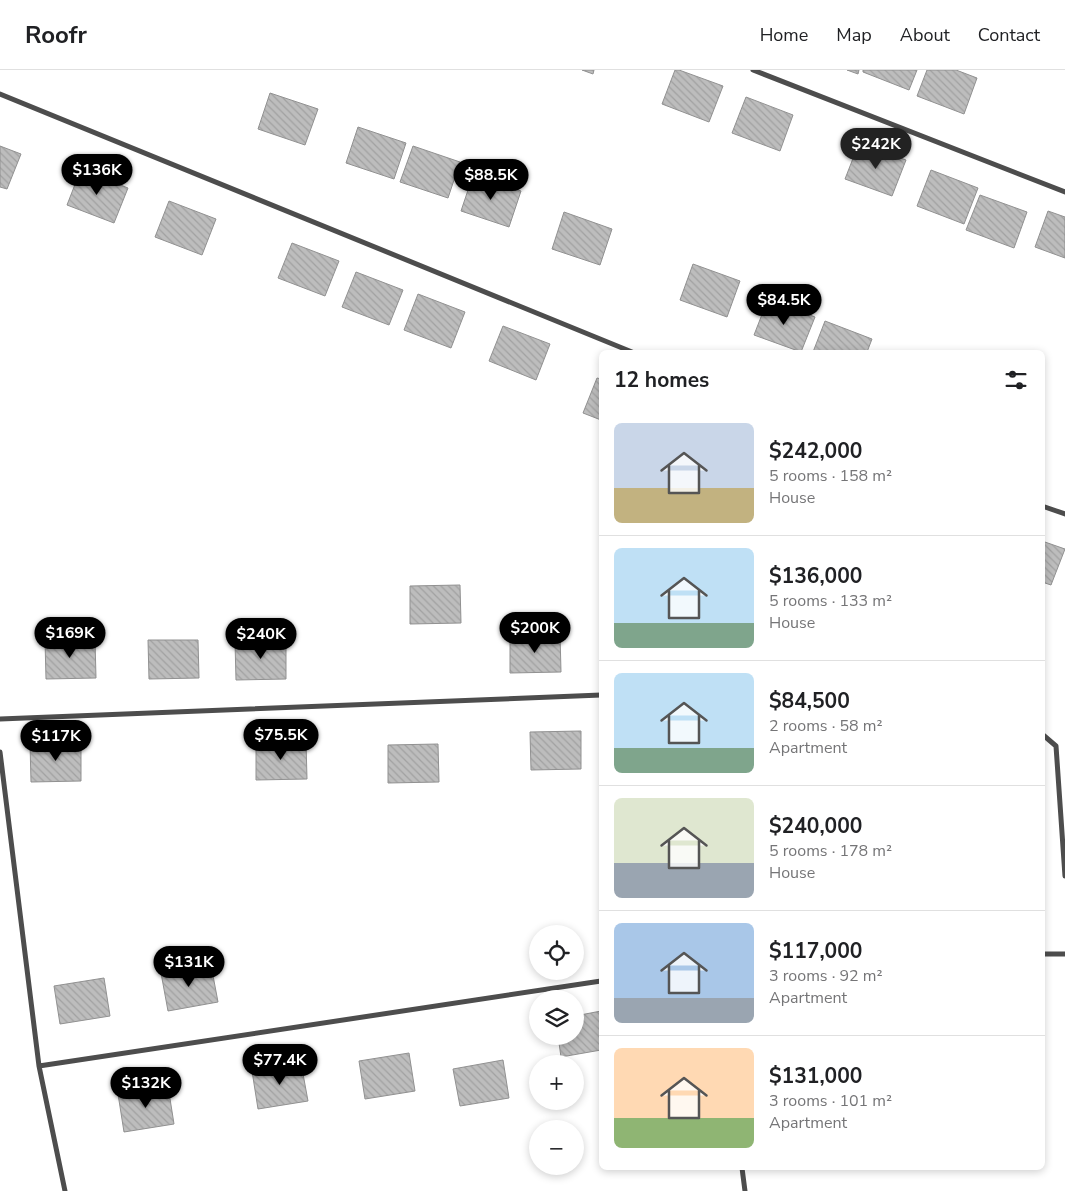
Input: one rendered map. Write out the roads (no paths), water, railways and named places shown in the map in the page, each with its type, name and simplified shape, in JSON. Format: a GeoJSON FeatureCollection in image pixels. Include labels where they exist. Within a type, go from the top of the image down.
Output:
{"type":"FeatureCollection","features":[{"type":"Feature","properties":{"kind":"street"},"geometry":{"type":"LineString","coordinates":[[753,70],[1065,192]]}},
{"type":"Feature","properties":{"kind":"street"},"geometry":{"type":"LineString","coordinates":[[0,94],[627,350]]}},
{"type":"Feature","properties":{"kind":"street"},"geometry":{"type":"LineString","coordinates":[[1045,507],[1065,514]]}},
{"type":"Feature","properties":{"kind":"street"},"geometry":{"type":"LineString","coordinates":[[0,719],[599,695]]}},
{"type":"Feature","properties":{"kind":"street"},"geometry":{"type":"LineString","coordinates":[[1045,737],[1056,746],[1065,876]]}},
{"type":"Feature","properties":{"kind":"street"},"geometry":{"type":"LineString","coordinates":[[0,752],[39,1066],[65,1191]]}},
{"type":"Feature","properties":{"kind":"street"},"geometry":{"type":"LineString","coordinates":[[1045,954],[1065,954]]}},
{"type":"Feature","properties":{"kind":"street"},"geometry":{"type":"LineString","coordinates":[[39,1066],[599,981]]}},
{"type":"Feature","properties":{"kind":"street"},"geometry":{"type":"LineString","coordinates":[[742,1170],[745,1191]]}}]}
